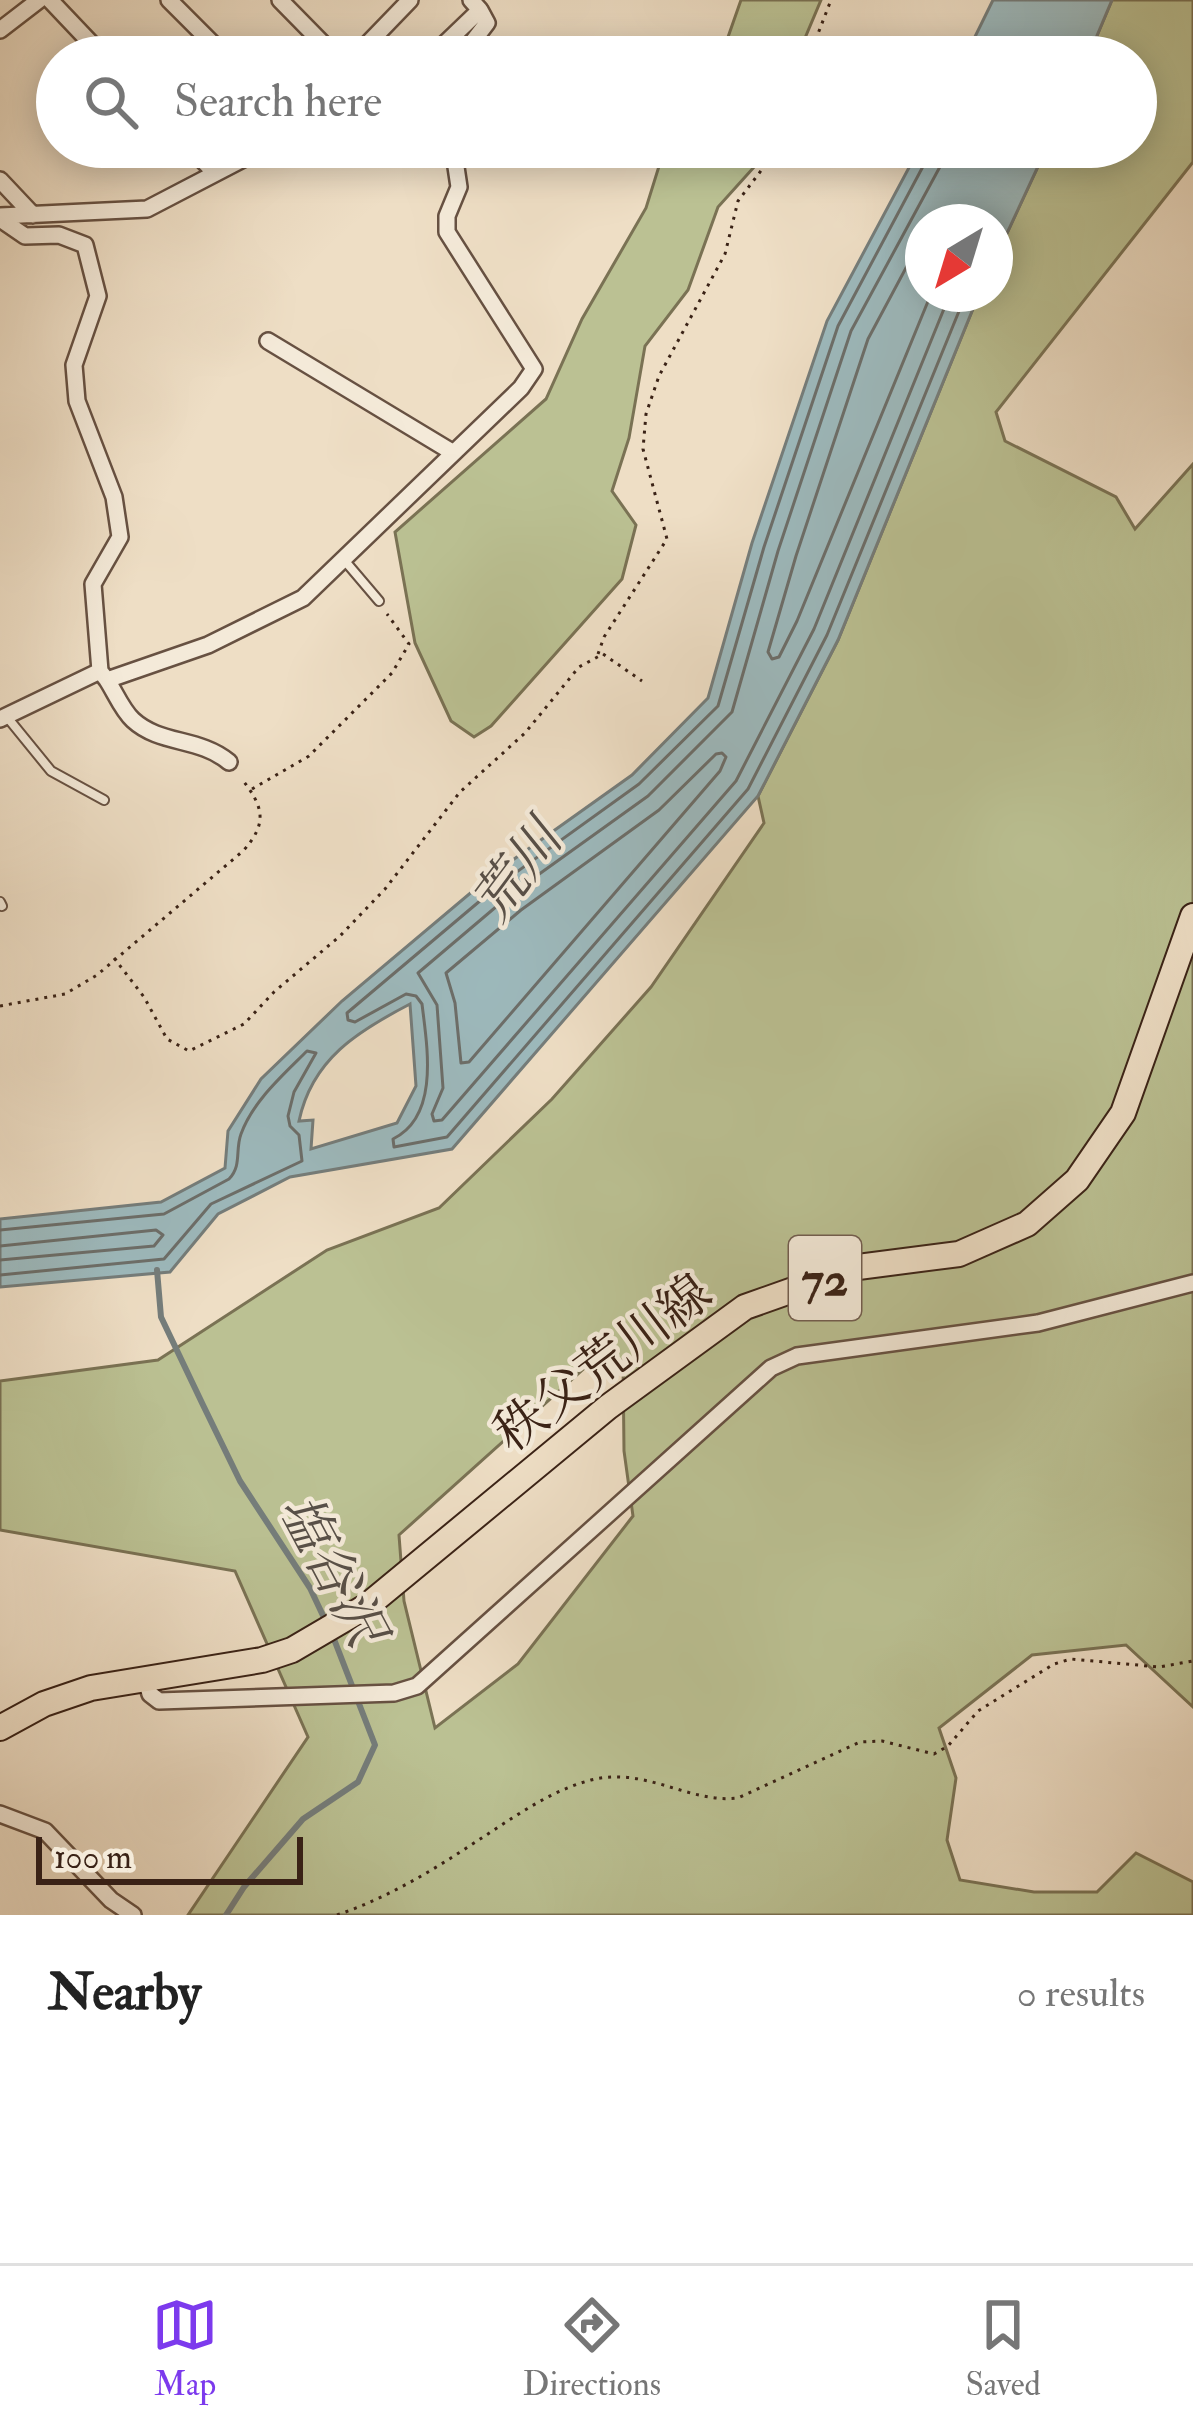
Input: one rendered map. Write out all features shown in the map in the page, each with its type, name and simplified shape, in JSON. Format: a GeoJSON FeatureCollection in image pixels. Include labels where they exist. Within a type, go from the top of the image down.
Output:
{"type":"FeatureCollection","features":[{"type":"Feature","properties":{"kind":"main road","name":"秩父荒川線"},"geometry":{"type":"LineString","coordinates":[[0,1728],[44,1704],[145,1676],[262,1660],[292,1651],[367,1606],[608,1407],[745,1307],[858,1267],[959,1254],[1027,1224],[1077,1180],[1123,1113],[1193,916]]}},
{"type":"Feature","properties":{"kind":"street"},"geometry":{"type":"LineString","coordinates":[[0,30],[38,0]]}},
{"type":"Feature","properties":{"kind":"street"},"geometry":{"type":"LineString","coordinates":[[50,0],[84,36]]}},
{"type":"Feature","properties":{"kind":"street"},"geometry":{"type":"LineString","coordinates":[[169,0],[205,36]]}},
{"type":"Feature","properties":{"kind":"street"},"geometry":{"type":"LineString","coordinates":[[280,0],[315,36]]}},
{"type":"Feature","properties":{"kind":"street"},"geometry":{"type":"LineString","coordinates":[[375,36],[410,0]]}},
{"type":"Feature","properties":{"kind":"street"},"geometry":{"type":"LineString","coordinates":[[449,36],[476,5],[487,23],[477,36]]}},
{"type":"Feature","properties":{"kind":"street"},"geometry":{"type":"LineString","coordinates":[[210,168],[215,173]]}},
{"type":"Feature","properties":{"kind":"street"},"geometry":{"type":"LineString","coordinates":[[0,218],[147,209],[225,168]]}},
{"type":"Feature","properties":{"kind":"street"},"geometry":{"type":"LineString","coordinates":[[3,717],[103,675],[208,646],[303,598],[521,388],[534,369],[447,232],[447,216],[458,187],[456,168]]}},
{"type":"Feature","properties":{"kind":"street"},"geometry":{"type":"LineString","coordinates":[[0,180],[33,215]]}},
{"type":"Feature","properties":{"kind":"street"},"geometry":{"type":"LineString","coordinates":[[0,218],[25,236],[59,235],[85,245],[98,296],[74,365],[76,401],[114,497],[120,537],[93,584],[103,675],[132,719],[158,735],[214,750],[229,762]]}},
{"type":"Feature","properties":{"kind":"street"},"geometry":{"type":"LineString","coordinates":[[268,340],[452,452]]}},
{"type":"Feature","properties":{"kind":"street"},"geometry":{"type":"LineString","coordinates":[[145,1676],[159,1701],[394,1693],[417,1687],[771,1368],[797,1356],[1038,1323],[1193,1282]]}},
{"type":"Feature","properties":{"kind":"street"},"geometry":{"type":"LineString","coordinates":[[0,1814],[45,1831],[111,1900],[134,1915]]}},
{"type":"Feature","properties":{"kind":"lane"},"geometry":{"type":"LineString","coordinates":[[344,560],[379,601]]}},
{"type":"Feature","properties":{"kind":"lane"},"geometry":{"type":"LineString","coordinates":[[3,717],[51,772],[104,800]]}},
{"type":"Feature","properties":{"kind":"path"},"geometry":{"type":"LineString","coordinates":[[816,36],[831,0]]}},
{"type":"Feature","properties":{"kind":"path"},"geometry":{"type":"LineString","coordinates":[[598,656],[604,637],[667,539],[643,449],[646,414],[659,376],[725,254],[738,201],[762,168]]}},
{"type":"Feature","properties":{"kind":"path"},"geometry":{"type":"LineString","coordinates":[[250,790],[309,756],[407,653],[409,644],[379,601]]}},
{"type":"Feature","properties":{"kind":"path"},"geometry":{"type":"LineString","coordinates":[[115,958],[167,1039],[189,1051],[244,1024],[385,889],[460,792],[525,733],[579,668],[603,654],[642,681]]}},
{"type":"Feature","properties":{"kind":"path"},"geometry":{"type":"LineString","coordinates":[[0,1006],[65,994],[97,975],[259,834],[261,816],[250,790],[229,762]]}},
{"type":"Feature","properties":{"kind":"path"},"geometry":{"type":"LineString","coordinates":[[337,1915],[394,1892],[528,1808],[593,1779],[652,1779],[720,1798],[738,1798],[869,1740],[934,1754],[948,1746],[978,1711],[1010,1688],[1070,1659],[1141,1666],[1193,1661]]}},
{"type":"Feature","properties":{"kind":"green space"},"geometry":{"type":"Polygon","coordinates":[[[741,0],[821,0],[806,36],[728,36],[741,0]]]}},
{"type":"Feature","properties":{"kind":"green space"},"geometry":{"type":"Polygon","coordinates":[[[1112,0],[1193,0],[1193,162],[996,412],[1005,441],[1116,497],[1135,529],[1193,464],[1193,1707],[1126,1645],[1032,1655],[939,1728],[956,1778],[947,1840],[960,1880],[1034,1892],[1097,1892],[1136,1853],[1193,1882],[1193,1915],[188,1915],[308,1737],[235,1571],[0,1530],[0,1381],[158,1360],[327,1250],[439,1208],[552,1099],[651,987],[764,823],[758,796],[838,640],[972,312],[1013,312],[1013,220],[1037,168],[1157,168],[1157,36],[1097,36],[1112,0]],[[623,1360],[588,1365],[399,1535],[404,1601],[435,1728],[518,1664],[633,1516],[624,1451],[623,1360]]]}},
{"type":"Feature","properties":{"kind":"green space"},"geometry":{"type":"Polygon","coordinates":[[[658,168],[753,168],[718,207],[688,290],[645,346],[629,438],[612,491],[636,525],[622,579],[491,726],[474,737],[451,721],[415,643],[395,532],[546,399],[582,319],[646,208],[658,168]]]}},
{"type":"Feature","properties":{"kind":"water"},"geometry":{"type":"Polygon","coordinates":[[[993,0],[1112,0],[1097,36],[975,36],[993,0]]]}},
{"type":"Feature","properties":{"kind":"water","name":"荒川"},"geometry":{"type":"Polygon","coordinates":[[[909,168],[1037,168],[1013,220],[1013,204],[905,204],[905,312],[972,312],[838,640],[758,796],[452,1149],[290,1177],[218,1214],[170,1272],[0,1287],[0,1219],[161,1202],[225,1168],[228,1131],[261,1079],[342,1001],[493,874],[632,775],[708,698],[752,543],[827,321],[909,168]],[[410,1004],[340,1049],[315,1080],[299,1121],[313,1120],[311,1149],[397,1123],[416,1086],[410,1004]]]}},
{"type":"Feature","properties":{"kind":"waterway","name":"塩谷沢"},"geometry":{"type":"LineString","coordinates":[[157,1270],[161,1317],[203,1405],[240,1481],[310,1588],[326,1622]]}},
{"type":"Feature","properties":{"kind":"waterway","name":"塩谷沢"},"geometry":{"type":"LineString","coordinates":[[226,1915],[303,1819],[358,1782],[375,1745],[332,1634]]}}]}
